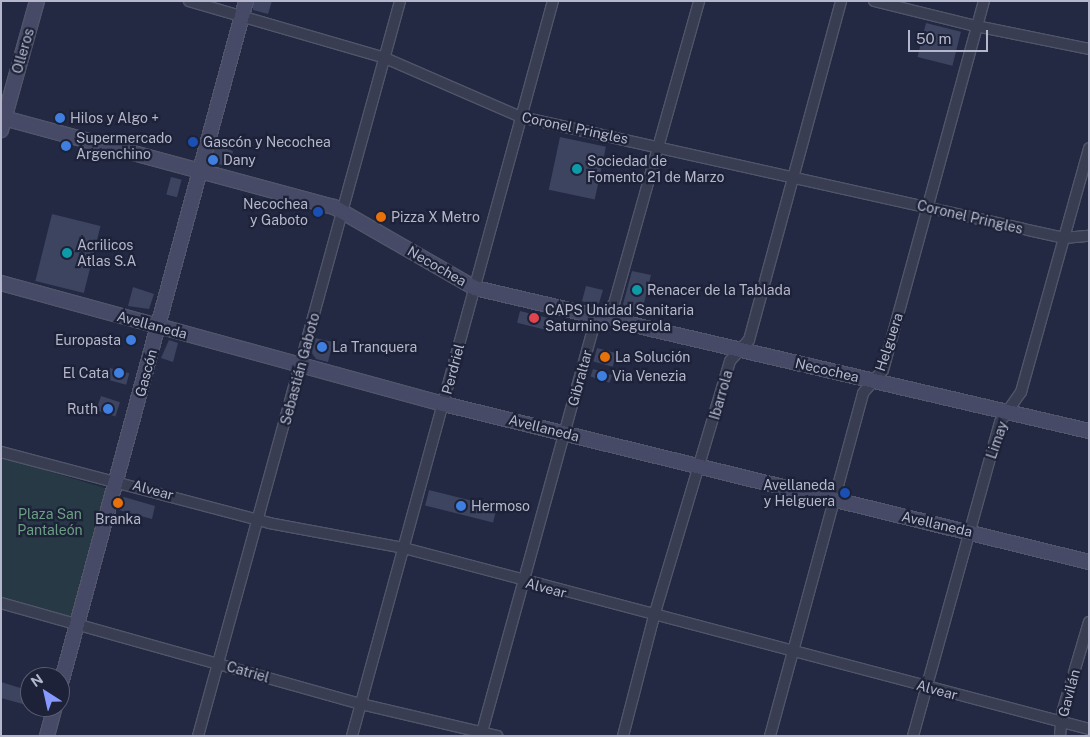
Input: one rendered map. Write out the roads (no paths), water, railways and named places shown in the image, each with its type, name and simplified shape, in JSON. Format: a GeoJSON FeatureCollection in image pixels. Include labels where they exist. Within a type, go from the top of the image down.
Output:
{"type":"FeatureCollection","features":[{"type":"Feature","properties":{"kind":"street","name":"Olleros"},"geometry":{"type":"LineString","coordinates":[[2,122],[37,1]]}},
{"type":"Feature","properties":{"kind":"street","name":"Coronel Pringles"},"geometry":{"type":"LineString","coordinates":[[189,1],[385,58],[521,117],[660,146],[1064,238],[1089,236]]}},
{"type":"Feature","properties":{"kind":"street","name":"Gascón"},"geometry":{"type":"LineString","coordinates":[[66,667],[246,1]]}},
{"type":"Feature","properties":{"kind":"street","name":"Sebastián Gaboto"},"geometry":{"type":"LineString","coordinates":[[198,736],[260,520],[300,365],[400,1]]}},
{"type":"Feature","properties":{"kind":"street","name":"Perdriel"},"geometry":{"type":"LineString","coordinates":[[352,736],[553,1]]}},
{"type":"Feature","properties":{"kind":"street","name":"Gibraltar"},"geometry":{"type":"LineString","coordinates":[[490,735],[523,582],[566,433],[594,326],[614,304],[660,146],[699,1]]}},
{"type":"Feature","properties":{"kind":"street","name":"Ibarrola"},"geometry":{"type":"LineString","coordinates":[[623,736],[654,616],[730,361],[749,340],[841,1]]}},
{"type":"Feature","properties":{"kind":"street"},"geometry":{"type":"LineString","coordinates":[[874,1],[976,26],[1089,49]]}},
{"type":"Feature","properties":{"kind":"street","name":"Helguera"},"geometry":{"type":"LineString","coordinates":[[770,736],[863,392],[883,370],[984,1]]}},
{"type":"Feature","properties":{"kind":"street","name":"Necochea"},"geometry":{"type":"LineString","coordinates":[[2,122],[343,210],[475,288],[603,316],[740,350],[1089,431]]}},
{"type":"Feature","properties":{"kind":"street","name":"Limay"},"geometry":{"type":"LineString","coordinates":[[913,736],[1000,422],[1021,392],[1089,148]]}},
{"type":"Feature","properties":{"kind":"street","name":"Avellaneda"},"geometry":{"type":"LineString","coordinates":[[1,283],[444,404],[1089,562]]}},
{"type":"Feature","properties":{"kind":"street","name":"Alvear"},"geometry":{"type":"LineString","coordinates":[[1,452],[116,480],[260,520],[404,548],[523,582],[1089,729]]}},
{"type":"Feature","properties":{"kind":"street","name":"Catriel"},"geometry":{"type":"LineString","coordinates":[[1,603],[361,704],[490,735]]}},
{"type":"Feature","properties":{"kind":"street","name":"Gavilán"},"geometry":{"type":"LineString","coordinates":[[1060,736],[1061,722],[1089,622]]}},
{"type":"Feature","properties":{"kind":"street"},"geometry":{"type":"LineString","coordinates":[[47,736],[52,717]]}},
{"type":"Feature","properties":{"kind":"place","name":"Hilos y Algo +"},"geometry":{"type":"Point","coordinates":[60,118]}},
{"type":"Feature","properties":{"kind":"place","name":"Gascón y Necochea"},"geometry":{"type":"Point","coordinates":[193,142]}},
{"type":"Feature","properties":{"kind":"place","name":"Supermercado Argenchino"},"geometry":{"type":"Point","coordinates":[66,146]}},
{"type":"Feature","properties":{"kind":"place","name":"Dany"},"geometry":{"type":"Point","coordinates":[213,160]}},
{"type":"Feature","properties":{"kind":"place","name":"Sociedad de Fomento 21 de Marzo"},"geometry":{"type":"Point","coordinates":[577,169]}},
{"type":"Feature","properties":{"kind":"place","name":"Necochea y Gaboto"},"geometry":{"type":"Point","coordinates":[318,212]}},
{"type":"Feature","properties":{"kind":"place","name":"Pizza X Metro"},"geometry":{"type":"Point","coordinates":[381,217]}},
{"type":"Feature","properties":{"kind":"place","name":"Acrilicos Atlas S.A"},"geometry":{"type":"Point","coordinates":[67,253]}},
{"type":"Feature","properties":{"kind":"place","name":"Renacer de la Tablada"},"geometry":{"type":"Point","coordinates":[637,290]}},
{"type":"Feature","properties":{"kind":"place","name":"CAPS Unidad Sanitaria Saturnino Segurola"},"geometry":{"type":"Point","coordinates":[534,318]}},
{"type":"Feature","properties":{"kind":"place","name":"Europasta"},"geometry":{"type":"Point","coordinates":[131,340]}},
{"type":"Feature","properties":{"kind":"place","name":"La Tranquera"},"geometry":{"type":"Point","coordinates":[322,347]}},
{"type":"Feature","properties":{"kind":"place","name":"La Solución"},"geometry":{"type":"Point","coordinates":[605,357]}},
{"type":"Feature","properties":{"kind":"place","name":"El Cata"},"geometry":{"type":"Point","coordinates":[119,373]}},
{"type":"Feature","properties":{"kind":"place","name":"Via Venezia"},"geometry":{"type":"Point","coordinates":[602,376]}},
{"type":"Feature","properties":{"kind":"place","name":"Ruth"},"geometry":{"type":"Point","coordinates":[108,409]}},
{"type":"Feature","properties":{"kind":"place","name":"Avellaneda y Helguera"},"geometry":{"type":"Point","coordinates":[845,493]}},
{"type":"Feature","properties":{"kind":"place","name":"Branka"},"geometry":{"type":"Point","coordinates":[118,503]}},
{"type":"Feature","properties":{"kind":"place","name":"Hermoso"},"geometry":{"type":"Point","coordinates":[461,506]}},
{"type":"Feature","properties":{"kind":"park label","name":"Plaza San Pantaleón"},"geometry":{"type":"Point","coordinates":[50,522]}}]}
